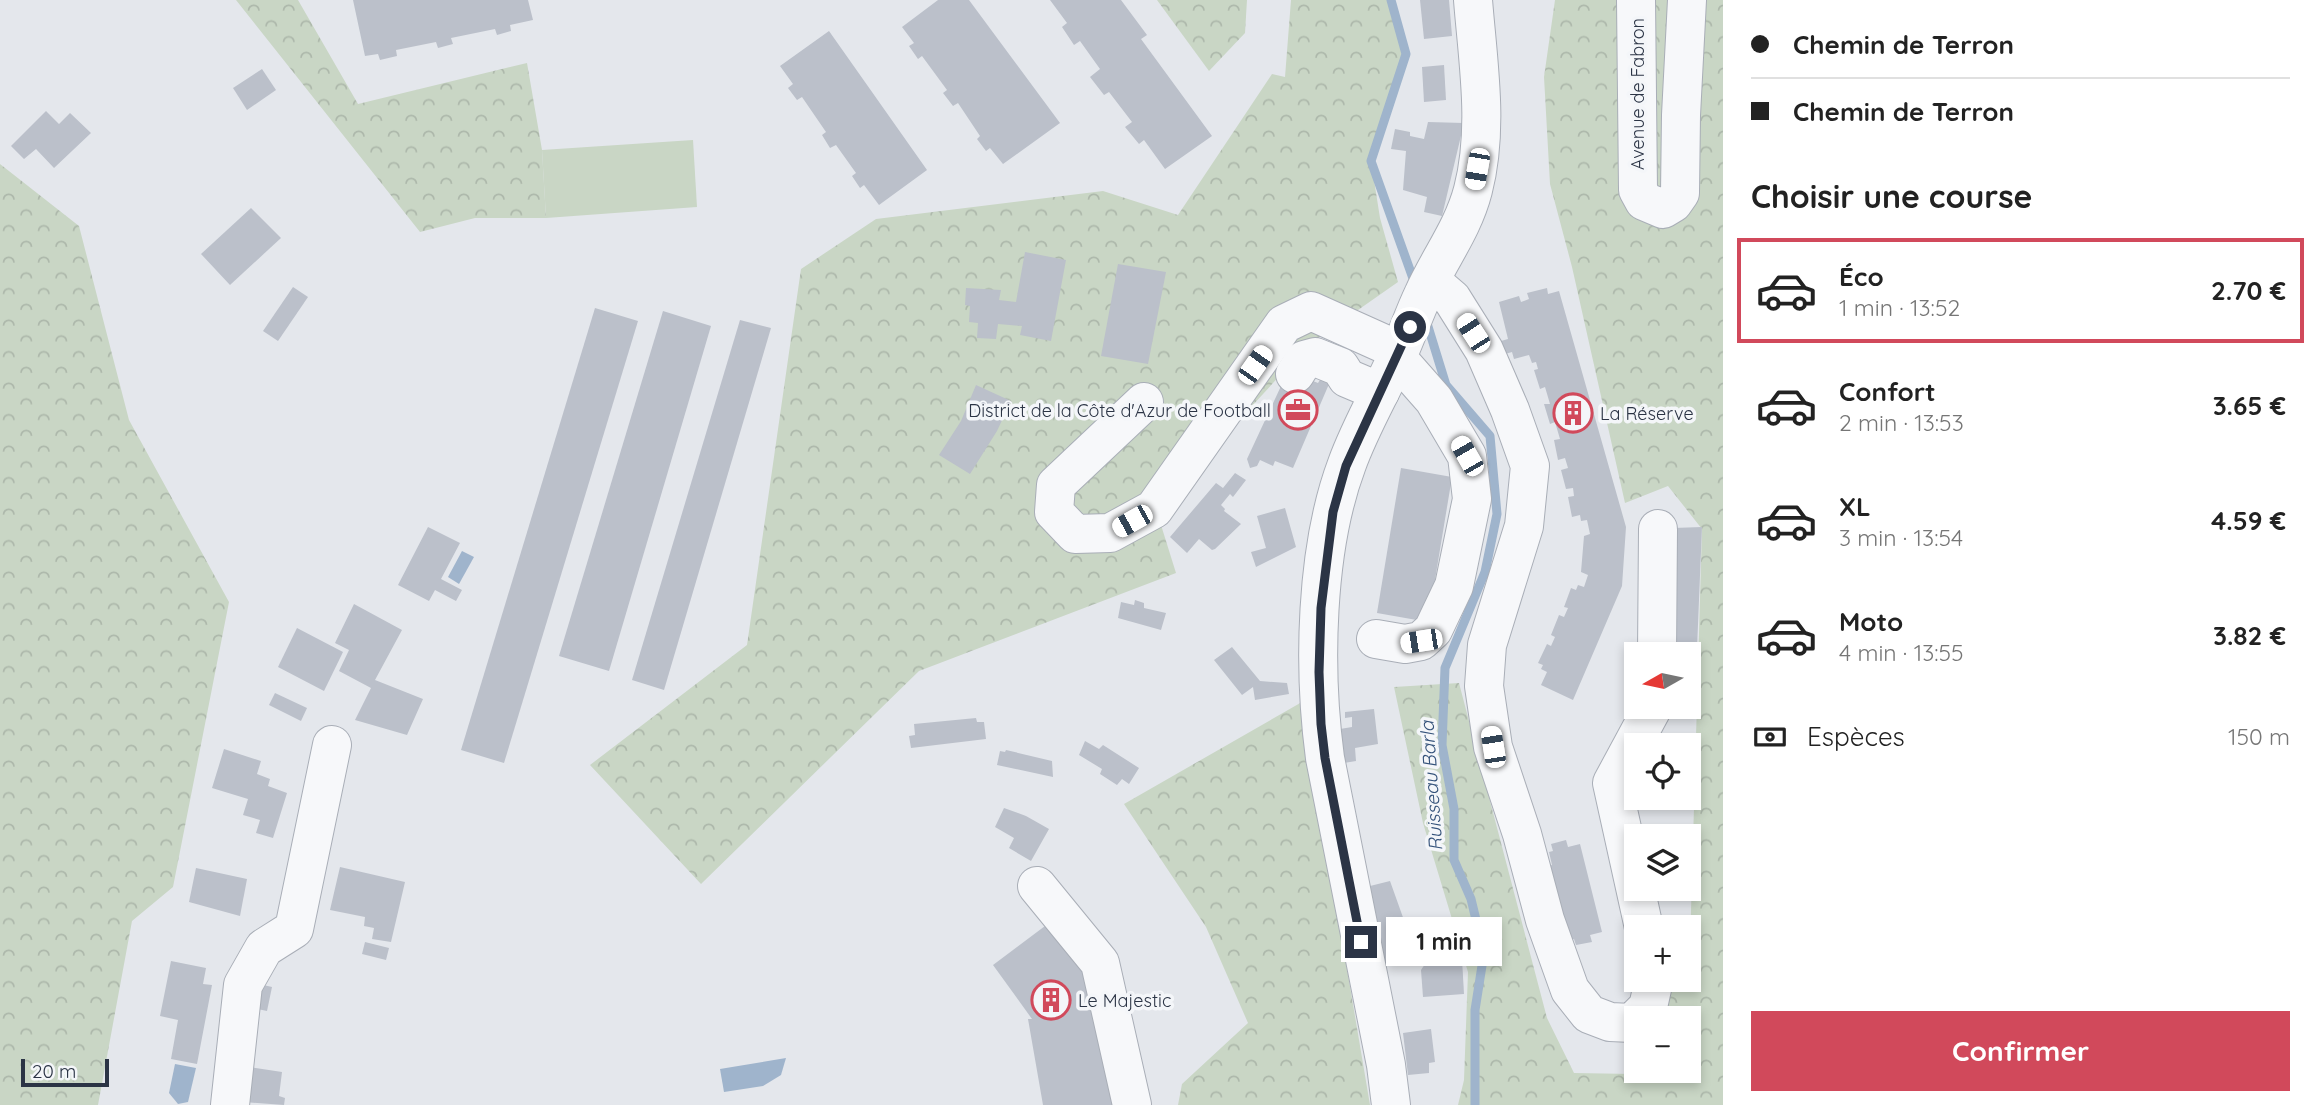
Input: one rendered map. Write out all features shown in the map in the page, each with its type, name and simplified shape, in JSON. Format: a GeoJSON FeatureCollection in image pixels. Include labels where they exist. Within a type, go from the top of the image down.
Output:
{"type":"FeatureCollection","features":[{"type":"Feature","properties":{"kind":"street"},"geometry":{"type":"LineString","coordinates":[[1391,1105],[1386,1065],[1325,758],[1319,672],[1321,608],[1333,512],[1346,466],[1407,333],[1462,224],[1473,189],[1480,149],[1482,111],[1473,0]]}},
{"type":"Feature","properties":{"kind":"street","name":"Avenue de Fabron"},"geometry":{"type":"LineString","coordinates":[[1636,0],[1638,190],[1644,201],[1663,209],[1673,203],[1680,193],[1681,115],[1688,0]]}},
{"type":"Feature","properties":{"kind":"street"},"geometry":{"type":"LineString","coordinates":[[1295,374],[1304,360],[1315,356],[1340,367],[1347,378],[1452,299],[1484,350],[1530,466],[1524,526],[1487,645],[1484,686],[1493,747],[1522,834],[1545,920],[1570,990],[1589,1014],[1609,1022],[1632,1023],[1647,1007],[1651,992]]}},
{"type":"Feature","properties":{"kind":"street"},"geometry":{"type":"LineString","coordinates":[[1144,402],[1056,485],[1054,512],[1075,534],[1110,533],[1154,509],[1284,324],[1311,311],[1407,333]]}},
{"type":"Feature","properties":{"kind":"street"},"geometry":{"type":"LineString","coordinates":[[1376,639],[1405,644],[1421,641],[1433,630],[1454,586],[1472,499],[1467,456],[1434,400],[1407,333]]}},
{"type":"Feature","properties":{"kind":"street"},"geometry":{"type":"LineString","coordinates":[[1657,642],[1658,529]]}},
{"type":"Feature","properties":{"kind":"street"},"geometry":{"type":"LineString","coordinates":[[1641,915],[1612,783],[1647,719]]}},
{"type":"Feature","properties":{"kind":"street"},"geometry":{"type":"LineString","coordinates":[[230,1105],[243,985],[264,948],[294,929],[332,745]]}},
{"type":"Feature","properties":{"kind":"street"},"geometry":{"type":"LineString","coordinates":[[1037,886],[1100,963],[1132,1105]]}},
{"type":"Feature","properties":{"kind":"green space"},"geometry":{"type":"Polygon","coordinates":[[[236,0],[298,0],[358,104],[527,63],[542,150],[546,218],[475,218],[420,232],[236,0]]]}},
{"type":"Feature","properties":{"kind":"green space"},"geometry":{"type":"Polygon","coordinates":[[[1157,0],[1247,0],[1245,33],[1209,71],[1157,0]]]}},
{"type":"Feature","properties":{"kind":"green space"},"geometry":{"type":"Polygon","coordinates":[[[1291,0],[1391,0],[1406,54],[1371,161],[1380,218],[1398,282],[1308,345],[1240,419],[1161,525],[1176,573],[919,671],[701,884],[590,765],[747,645],[801,269],[876,219],[1103,191],[1178,215],[1272,74],[1285,77],[1291,0]]]}},
{"type":"Feature","properties":{"kind":"green space"},"geometry":{"type":"Polygon","coordinates":[[[1555,0],[1723,0],[1723,1105],[1458,1105],[1464,1080],[1468,972],[1423,823],[1394,687],[1459,683],[1547,1018],[1574,1073],[1624,1074],[1624,1083],[1701,1083],[1701,1006],[1661,1006],[1667,992],[1701,992],[1701,915],[1691,915],[1691,901],[1701,901],[1701,824],[1693,824],[1694,810],[1701,810],[1701,733],[1696,733],[1697,719],[1701,719],[1701,642],[1699,642],[1702,529],[1668,486],[1625,503],[1572,267],[1550,184],[1544,77],[1555,0]]]}},
{"type":"Feature","properties":{"kind":"green space"},"geometry":{"type":"Polygon","coordinates":[[[693,140],[697,207],[546,218],[542,150],[693,140]]]}},
{"type":"Feature","properties":{"kind":"green space"},"geometry":{"type":"Polygon","coordinates":[[[0,164],[79,226],[129,420],[229,602],[173,887],[132,921],[98,1105],[0,1105],[0,164]]]}},
{"type":"Feature","properties":{"kind":"green space"},"geometry":{"type":"Polygon","coordinates":[[[1302,702],[1370,1105],[1178,1105],[1182,1084],[1248,1023],[1206,927],[1124,804],[1302,702]]]}},
{"type":"Feature","properties":{"kind":"water"},"geometry":{"type":"Polygon","coordinates":[[[462,551],[474,557],[459,584],[448,577],[462,551]]]}},
{"type":"Feature","properties":{"kind":"water"},"geometry":{"type":"Polygon","coordinates":[[[786,1058],[781,1075],[763,1086],[724,1092],[720,1069],[786,1058]]]}},
{"type":"Feature","properties":{"kind":"water"},"geometry":{"type":"Polygon","coordinates":[[[175,1064],[196,1068],[188,1102],[178,1104],[169,1093],[175,1064]]]}},
{"type":"Feature","properties":{"kind":"building"},"geometry":{"type":"Polygon","coordinates":[[[353,0],[528,0],[533,20],[510,25],[511,31],[497,35],[495,29],[451,38],[453,44],[438,48],[436,42],[396,50],[397,56],[380,60],[378,54],[365,56],[353,0]]]}},
{"type":"Feature","properties":{"kind":"building"},"geometry":{"type":"Polygon","coordinates":[[[938,0],[969,0],[1060,123],[1003,164],[990,148],[986,151],[977,139],[980,136],[958,103],[953,106],[943,93],[947,90],[922,56],[918,59],[909,46],[914,43],[902,27],[938,0]]]}},
{"type":"Feature","properties":{"kind":"building"},"geometry":{"type":"Polygon","coordinates":[[[1050,0],[1121,0],[1147,35],[1141,39],[1212,136],[1165,169],[1144,140],[1139,144],[1125,127],[1132,122],[1109,92],[1104,95],[1090,77],[1100,69],[1080,41],[1074,45],[1062,27],[1067,23],[1050,0]]]}},
{"type":"Feature","properties":{"kind":"building"},"geometry":{"type":"Polygon","coordinates":[[[1420,0],[1449,0],[1452,36],[1424,39],[1420,0]]]}},
{"type":"Feature","properties":{"kind":"building"},"geometry":{"type":"Polygon","coordinates":[[[829,31],[927,170],[879,205],[864,185],[860,188],[852,176],[856,173],[836,145],[830,148],[822,135],[826,132],[802,97],[797,100],[788,88],[793,84],[780,66],[829,31]]]}},
{"type":"Feature","properties":{"kind":"building"},"geometry":{"type":"Polygon","coordinates":[[[1444,65],[1446,100],[1424,102],[1422,67],[1444,65]]]}},
{"type":"Feature","properties":{"kind":"building"},"geometry":{"type":"Polygon","coordinates":[[[262,69],[276,90],[247,110],[233,88],[262,69]]]}},
{"type":"Feature","properties":{"kind":"building"},"geometry":{"type":"Polygon","coordinates":[[[46,111],[59,124],[70,113],[91,133],[54,168],[36,149],[24,159],[11,146],[46,111]]]}},
{"type":"Feature","properties":{"kind":"building"},"geometry":{"type":"Polygon","coordinates":[[[1428,122],[1464,123],[1442,216],[1424,212],[1427,197],[1403,190],[1406,151],[1391,149],[1395,129],[1424,139],[1428,122]]]}},
{"type":"Feature","properties":{"kind":"building"},"geometry":{"type":"Polygon","coordinates":[[[251,208],[281,238],[230,285],[201,254],[251,208]]]}},
{"type":"Feature","properties":{"kind":"building"},"geometry":{"type":"Polygon","coordinates":[[[1025,252],[1066,260],[1051,341],[1020,335],[1022,326],[998,324],[996,339],[977,338],[978,323],[969,322],[970,306],[965,305],[966,288],[1001,290],[999,300],[1016,302],[1025,252]]]}},
{"type":"Feature","properties":{"kind":"building"},"geometry":{"type":"Polygon","coordinates":[[[1118,264],[1166,272],[1148,364],[1101,356],[1118,264]]]}},
{"type":"Feature","properties":{"kind":"building"},"geometry":{"type":"Polygon","coordinates":[[[293,287],[308,297],[278,341],[263,331],[293,287]]]}},
{"type":"Feature","properties":{"kind":"building"},"geometry":{"type":"Polygon","coordinates":[[[1547,288],[1548,294],[1559,291],[1626,527],[1622,586],[1573,700],[1541,685],[1547,672],[1541,669],[1543,665],[1538,663],[1547,644],[1551,646],[1555,637],[1551,635],[1559,615],[1564,617],[1568,608],[1564,607],[1571,588],[1576,590],[1578,585],[1584,587],[1588,575],[1581,572],[1584,536],[1590,534],[1587,520],[1581,521],[1580,515],[1572,517],[1568,497],[1574,496],[1573,488],[1566,489],[1561,470],[1568,468],[1565,458],[1558,460],[1554,440],[1560,439],[1555,422],[1550,424],[1544,404],[1550,404],[1545,387],[1540,389],[1534,370],[1538,369],[1536,362],[1532,363],[1529,355],[1514,359],[1512,352],[1505,354],[1501,341],[1508,339],[1499,302],[1519,296],[1521,302],[1529,299],[1527,293],[1547,288]]]}},
{"type":"Feature","properties":{"kind":"building"},"geometry":{"type":"Polygon","coordinates":[[[595,308],[638,321],[504,763],[461,750],[595,308]]]}},
{"type":"Feature","properties":{"kind":"building"},"geometry":{"type":"Polygon","coordinates":[[[663,311],[711,326],[609,671],[559,656],[663,311]]]}},
{"type":"Feature","properties":{"kind":"building"},"geometry":{"type":"Polygon","coordinates":[[[740,320],[771,328],[664,690],[632,680],[740,320]]]}},
{"type":"Feature","properties":{"kind":"building"},"geometry":{"type":"Polygon","coordinates":[[[1288,371],[1318,383],[1323,375],[1329,384],[1293,468],[1275,461],[1273,466],[1260,460],[1257,466],[1250,468],[1247,459],[1288,371]]]}},
{"type":"Feature","properties":{"kind":"building"},"geometry":{"type":"Polygon","coordinates":[[[976,385],[1011,401],[997,431],[970,474],[939,455],[961,421],[976,385]]]}},
{"type":"Feature","properties":{"kind":"building"},"geometry":{"type":"Polygon","coordinates":[[[1401,468],[1452,477],[1428,622],[1377,613],[1401,468]]]}},
{"type":"Feature","properties":{"kind":"building"},"geometry":{"type":"Polygon","coordinates":[[[1235,473],[1246,480],[1233,497],[1230,494],[1221,505],[1224,511],[1241,524],[1215,549],[1212,550],[1199,539],[1187,553],[1170,537],[1216,483],[1223,488],[1235,473]]]}},
{"type":"Feature","properties":{"kind":"building"},"geometry":{"type":"Polygon","coordinates":[[[1285,508],[1296,547],[1256,567],[1251,552],[1266,548],[1257,516],[1285,508]]]}},
{"type":"Feature","properties":{"kind":"building"},"geometry":{"type":"Polygon","coordinates":[[[428,527],[460,543],[441,579],[462,590],[456,601],[435,590],[429,601],[398,585],[428,527]]]}},
{"type":"Feature","properties":{"kind":"building"},"geometry":{"type":"Polygon","coordinates":[[[1702,527],[1697,642],[1669,642],[1673,528],[1702,527]]]}},
{"type":"Feature","properties":{"kind":"building"},"geometry":{"type":"Polygon","coordinates":[[[1135,600],[1144,603],[1144,608],[1166,613],[1161,630],[1118,618],[1121,602],[1134,605],[1135,600]]]}},
{"type":"Feature","properties":{"kind":"building"},"geometry":{"type":"Polygon","coordinates":[[[354,604],[402,630],[375,680],[423,699],[407,735],[355,720],[371,688],[339,671],[349,650],[335,643],[354,604]]]}},
{"type":"Feature","properties":{"kind":"building"},"geometry":{"type":"Polygon","coordinates":[[[297,628],[343,652],[324,691],[278,667],[297,628]]]}},
{"type":"Feature","properties":{"kind":"building"},"geometry":{"type":"Polygon","coordinates":[[[1232,647],[1260,681],[1287,683],[1289,694],[1255,700],[1253,687],[1242,695],[1214,660],[1232,647]]]}},
{"type":"Feature","properties":{"kind":"building"},"geometry":{"type":"Polygon","coordinates":[[[275,693],[307,708],[301,721],[269,705],[275,693]]]}},
{"type":"Feature","properties":{"kind":"building"},"geometry":{"type":"Polygon","coordinates":[[[1374,709],[1378,744],[1355,748],[1356,761],[1338,764],[1334,730],[1352,727],[1352,717],[1345,718],[1345,712],[1374,709]]]}},
{"type":"Feature","properties":{"kind":"building"},"geometry":{"type":"Polygon","coordinates":[[[976,718],[977,722],[984,722],[986,739],[911,748],[909,736],[915,735],[914,724],[976,718]]]}},
{"type":"Feature","properties":{"kind":"building"},"geometry":{"type":"Polygon","coordinates":[[[1085,741],[1099,749],[1103,745],[1139,768],[1129,784],[1122,779],[1117,785],[1100,774],[1102,769],[1079,755],[1085,741]]]}},
{"type":"Feature","properties":{"kind":"building"},"geometry":{"type":"Polygon","coordinates":[[[224,749],[261,761],[257,774],[270,779],[268,786],[287,793],[273,838],[256,833],[260,820],[243,815],[248,799],[212,788],[224,749]]]}},
{"type":"Feature","properties":{"kind":"building"},"geometry":{"type":"Polygon","coordinates":[[[1006,750],[1052,761],[1053,777],[997,765],[1000,751],[1006,750]]]}},
{"type":"Feature","properties":{"kind":"building"},"geometry":{"type":"Polygon","coordinates":[[[1004,808],[1049,829],[1031,861],[1009,848],[1014,838],[995,827],[1004,808]]]}},
{"type":"Feature","properties":{"kind":"building"},"geometry":{"type":"Polygon","coordinates":[[[1566,840],[1568,847],[1580,844],[1602,932],[1590,935],[1592,942],[1576,945],[1574,939],[1571,940],[1567,925],[1561,926],[1546,867],[1552,865],[1549,852],[1553,851],[1551,844],[1566,840]]]}},
{"type":"Feature","properties":{"kind":"building"},"geometry":{"type":"Polygon","coordinates":[[[340,867],[405,882],[391,942],[372,939],[374,928],[364,926],[365,917],[330,910],[340,867]]]}},
{"type":"Feature","properties":{"kind":"building"},"geometry":{"type":"Polygon","coordinates":[[[196,868],[247,879],[240,916],[189,902],[196,868]]]}},
{"type":"Feature","properties":{"kind":"building"},"geometry":{"type":"Polygon","coordinates":[[[1390,881],[1405,923],[1414,922],[1417,962],[1382,964],[1379,928],[1375,928],[1366,887],[1390,881]]]}},
{"type":"Feature","properties":{"kind":"building","name":"Le Majestic"},"geometry":{"type":"Polygon","coordinates":[[[1045,926],[1092,976],[1120,1105],[1043,1105],[1028,1019],[1032,1019],[993,965],[1045,926]]]}},
{"type":"Feature","properties":{"kind":"building"},"geometry":{"type":"Polygon","coordinates":[[[365,942],[389,948],[386,960],[362,954],[365,942]]]}},
{"type":"Feature","properties":{"kind":"building"},"geometry":{"type":"Polygon","coordinates":[[[1462,959],[1464,994],[1423,997],[1421,970],[1427,961],[1462,959]]]}},
{"type":"Feature","properties":{"kind":"building"},"geometry":{"type":"Polygon","coordinates":[[[171,961],[206,968],[203,984],[212,985],[197,1064],[171,1059],[178,1020],[160,1016],[171,961]]]}},
{"type":"Feature","properties":{"kind":"building"},"geometry":{"type":"Polygon","coordinates":[[[259,984],[272,987],[267,1011],[253,1008],[259,984]]]}},
{"type":"Feature","properties":{"kind":"building"},"geometry":{"type":"Polygon","coordinates":[[[1431,1029],[1435,1062],[1429,1063],[1429,1073],[1408,1075],[1403,1033],[1431,1029]]]}},
{"type":"Feature","properties":{"kind":"building"},"geometry":{"type":"Polygon","coordinates":[[[249,1067],[282,1072],[279,1096],[285,1098],[284,1105],[244,1102],[249,1067]]]}},
{"type":"Feature","properties":{"kind":"waterway","name":"Ruisseau Barla"},"geometry":{"type":"LineString","coordinates":[[1391,0],[1406,54],[1371,161],[1415,284]]}},
{"type":"Feature","properties":{"kind":"waterway","name":"Ruisseau Barla"},"geometry":{"type":"LineString","coordinates":[[1426,320],[1446,385],[1490,436],[1497,514],[1485,572],[1445,668],[1442,745],[1454,809],[1454,860],[1471,899],[1484,953],[1475,1010],[1475,1105]]}},
{"type":"Feature","properties":{"kind":"place","name":"District de la Côte d'Azur de Football"},"geometry":{"type":"Point","coordinates":[1298,410]}},
{"type":"Feature","properties":{"kind":"place","name":"La Réserve"},"geometry":{"type":"Point","coordinates":[1573,413]}},
{"type":"Feature","properties":{"kind":"place","name":"Le Majestic"},"geometry":{"type":"Point","coordinates":[1051,1000]}},
{"type":"Feature","properties":{"kind":"route"},"geometry":{"type":"LineString","coordinates":[[1361,942],[1325,758],[1319,672],[1321,608],[1333,512],[1346,466],[1410,327]]}}]}
